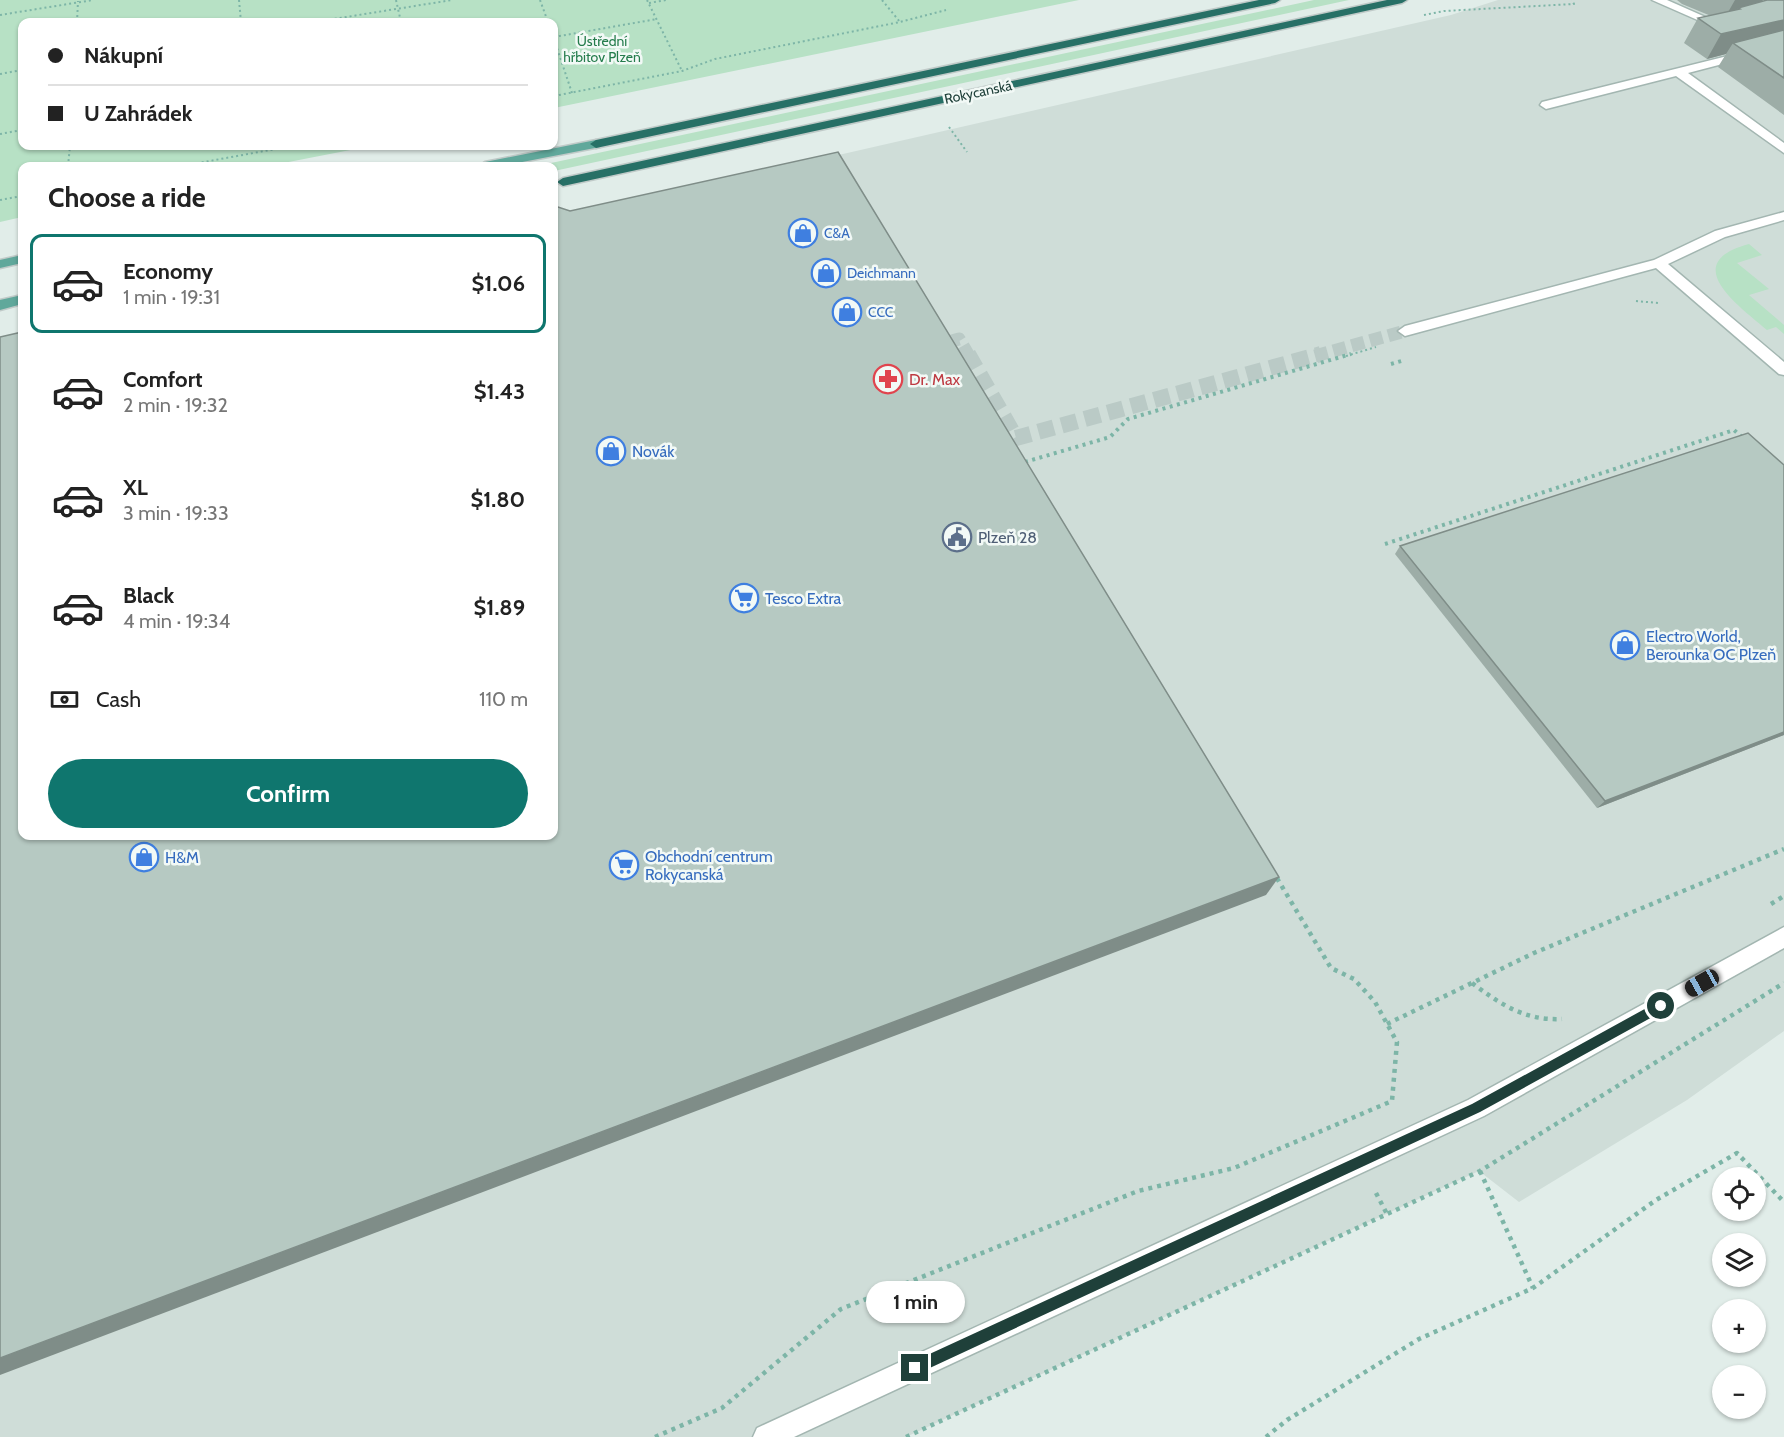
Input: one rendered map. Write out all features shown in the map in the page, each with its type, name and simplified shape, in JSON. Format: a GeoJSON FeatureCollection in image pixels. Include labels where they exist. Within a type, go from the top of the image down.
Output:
{"type":"FeatureCollection","features":[{"type":"Feature","properties":{"kind":"highway","name":"Rokycanská"},"geometry":{"type":"LineString","coordinates":[[596,144],[1275,0]]}},
{"type":"Feature","properties":{"kind":"highway","name":"Rokycanská"},"geometry":{"type":"LineString","coordinates":[[558,183],[1402,0]]}},
{"type":"Feature","properties":{"kind":"main road","name":"Rokycanská"},"geometry":{"type":"LineString","coordinates":[[505,162],[596,144]]}},
{"type":"Feature","properties":{"kind":"main road"},"geometry":{"type":"LineString","coordinates":[[0,264],[18,260]]}},
{"type":"Feature","properties":{"kind":"main road"},"geometry":{"type":"LineString","coordinates":[[0,305],[18,301]]}},
{"type":"Feature","properties":{"kind":"street"},"geometry":{"type":"LineString","coordinates":[[1657,0],[1722,27],[1733,24]]}},
{"type":"Feature","properties":{"kind":"street"},"geometry":{"type":"LineString","coordinates":[[1546,105],[1784,45]]}},
{"type":"Feature","properties":{"kind":"street"},"geometry":{"type":"LineString","coordinates":[[1679,72],[1784,149]]}},
{"type":"Feature","properties":{"kind":"street"},"geometry":{"type":"LineString","coordinates":[[1405,332],[1659,263],[1720,234],[1784,216]]}},
{"type":"Feature","properties":{"kind":"street"},"geometry":{"type":"LineString","coordinates":[[1659,263],[1784,370]]}},
{"type":"Feature","properties":{"kind":"street"},"geometry":{"type":"LineString","coordinates":[[766,1437],[1476,1108],[1784,938]]}},
{"type":"Feature","properties":{"kind":"path"},"geometry":{"type":"LineString","coordinates":[[0,15],[93,0]]}},
{"type":"Feature","properties":{"kind":"path"},"geometry":{"type":"LineString","coordinates":[[239,0],[241,18]]}},
{"type":"Feature","properties":{"kind":"path"},"geometry":{"type":"LineString","coordinates":[[396,0],[400,18]]}},
{"type":"Feature","properties":{"kind":"path"},"geometry":{"type":"LineString","coordinates":[[341,18],[452,0]]}},
{"type":"Feature","properties":{"kind":"path"},"geometry":{"type":"LineString","coordinates":[[540,0],[547,18]]}},
{"type":"Feature","properties":{"kind":"path"},"geometry":{"type":"LineString","coordinates":[[666,0],[648,2],[682,71]]}},
{"type":"Feature","properties":{"kind":"path"},"geometry":{"type":"LineString","coordinates":[[882,0],[900,22]]}},
{"type":"Feature","properties":{"kind":"path"},"geometry":{"type":"LineString","coordinates":[[77,18],[78,1]]}},
{"type":"Feature","properties":{"kind":"path"},"geometry":{"type":"LineString","coordinates":[[558,95],[682,71],[715,59],[900,22],[946,10]]}},
{"type":"Feature","properties":{"kind":"path"},"geometry":{"type":"LineString","coordinates":[[558,37],[657,20]]}},
{"type":"Feature","properties":{"kind":"path"},"geometry":{"type":"LineString","coordinates":[[558,50],[572,93]]}},
{"type":"Feature","properties":{"kind":"path"},"geometry":{"type":"LineString","coordinates":[[0,74],[18,71]]}},
{"type":"Feature","properties":{"kind":"path"},"geometry":{"type":"LineString","coordinates":[[945,121],[967,152]]}},
{"type":"Feature","properties":{"kind":"path"},"geometry":{"type":"LineString","coordinates":[[0,134],[18,131]]}},
{"type":"Feature","properties":{"kind":"path"},"geometry":{"type":"LineString","coordinates":[[204,162],[269,150]]}},
{"type":"Feature","properties":{"kind":"path"},"geometry":{"type":"LineString","coordinates":[[0,200],[18,197]]}},
{"type":"Feature","properties":{"kind":"path"},"geometry":{"type":"LineString","coordinates":[[1632,301],[1668,305]]}},
{"type":"Feature","properties":{"kind":"path"},"geometry":{"type":"LineString","coordinates":[[1025,462],[1110,437],[1128,420],[1376,347]]}},
{"type":"Feature","properties":{"kind":"path"},"geometry":{"type":"LineString","coordinates":[[1391,364],[1413,357]]}},
{"type":"Feature","properties":{"kind":"path"},"geometry":{"type":"LineString","coordinates":[[1385,544],[1734,430],[1750,445]]}},
{"type":"Feature","properties":{"kind":"path"},"geometry":{"type":"LineString","coordinates":[[1020,454],[1031,472]]}},
{"type":"Feature","properties":{"kind":"path"},"geometry":{"type":"LineString","coordinates":[[1532,496],[1538,501]]}},
{"type":"Feature","properties":{"kind":"path"},"geometry":{"type":"LineString","coordinates":[[1387,1024],[1545,949],[1784,849]]}},
{"type":"Feature","properties":{"kind":"path"},"geometry":{"type":"LineString","coordinates":[[655,1437],[722,1408],[841,1309],[1138,1191],[1234,1168],[1392,1101],[1397,1042],[1375,1002],[1354,979],[1331,968],[1270,867]]}},
{"type":"Feature","properties":{"kind":"path"},"geometry":{"type":"LineString","coordinates":[[1764,909],[1784,896]]}},
{"type":"Feature","properties":{"kind":"path"},"geometry":{"type":"LineString","coordinates":[[1472,982],[1507,1009],[1544,1021],[1567,1018]]}},
{"type":"Feature","properties":{"kind":"path"},"geometry":{"type":"LineString","coordinates":[[906,1437],[1480,1171],[1784,983]]}},
{"type":"Feature","properties":{"kind":"path"},"geometry":{"type":"LineString","coordinates":[[1266,1437],[1287,1420],[1419,1339],[1533,1288],[1656,1200],[1737,1153],[1784,1202]]}},
{"type":"Feature","properties":{"kind":"path"},"geometry":{"type":"LineString","coordinates":[[1480,1171],[1533,1288]]}},
{"type":"Feature","properties":{"kind":"shaded area"},"geometry":{"type":"Polygon","coordinates":[[[1498,0],[1784,0],[1784,1031],[1687,1100],[1519,1202],[1479,1171],[906,1437],[0,1437],[0,347],[18,747],[18,840],[558,840],[558,219],[1451,15],[1498,0]]]}},
{"type":"Feature","properties":{"kind":"green space","name":"Ústřední hřbitov Plzeň"},"geometry":{"type":"Polygon","coordinates":[[[0,0],[1079,0],[558,107],[558,18],[18,18],[18,150],[350,150],[289,162],[18,162],[18,218],[0,222],[0,0]]]}},
{"type":"Feature","properties":{"kind":"green space"},"geometry":{"type":"Polygon","coordinates":[[[1314,0],[1349,0],[558,170],[558,162],[556,162],[1314,0]]]}},
{"type":"Feature","properties":{"kind":"green space"},"geometry":{"type":"Polygon","coordinates":[[[1749,244],[1762,255],[1737,263],[1769,289],[1749,295],[1784,325],[1784,334],[1776,327],[1767,330],[1742,309],[1720,285],[1716,273],[1718,262],[1728,252],[1749,244]]]}},
{"type":"Feature","properties":{"kind":"building"},"geometry":{"type":"Polygon","coordinates":[[[1767,0],[1784,0],[1784,20],[1721,34],[1698,18],[1740,9],[1738,8],[1767,0]]]}},
{"type":"Feature","properties":{"kind":"building"},"geometry":{"type":"Polygon","coordinates":[[[1784,30],[1784,78],[1733,43],[1784,30]]]}},
{"type":"Feature","properties":{"kind":"building","name":"Obchodní centrum Rokycanská"},"geometry":{"type":"Polygon","coordinates":[[[838,152],[1279,877],[0,1358],[0,337],[18,333],[18,840],[558,840],[558,207],[570,211],[838,152]]]}},
{"type":"Feature","properties":{"kind":"building","name":"Electro World, Berounka OC Plzeň"},"geometry":{"type":"Polygon","coordinates":[[[1748,433],[1784,465],[1784,732],[1605,801],[1400,546],[1748,433]]]}},
{"type":"Feature","properties":{"kind":"tunnel"},"geometry":{"type":"LineString","coordinates":[[1315,356],[1405,331]]}},
{"type":"Feature","properties":{"kind":"tunnel"},"geometry":{"type":"LineString","coordinates":[[930,347],[959,339],[969,356]]}},
{"type":"Feature","properties":{"kind":"tunnel"},"geometry":{"type":"LineString","coordinates":[[968,354],[1016,438],[1321,354]]}},
{"type":"Feature","properties":{"kind":"place","name":"C&A"},"geometry":{"type":"Point","coordinates":[803,233]}},
{"type":"Feature","properties":{"kind":"place","name":"Deichmann"},"geometry":{"type":"Point","coordinates":[826,273]}},
{"type":"Feature","properties":{"kind":"place","name":"CCC"},"geometry":{"type":"Point","coordinates":[847,312]}},
{"type":"Feature","properties":{"kind":"place","name":"Dr. Max"},"geometry":{"type":"Point","coordinates":[888,379]}},
{"type":"Feature","properties":{"kind":"place","name":"Novák"},"geometry":{"type":"Point","coordinates":[611,451]}},
{"type":"Feature","properties":{"kind":"place","name":"Plzeň 28"},"geometry":{"type":"Point","coordinates":[957,537]}},
{"type":"Feature","properties":{"kind":"place","name":"Tesco Extra"},"geometry":{"type":"Point","coordinates":[744,598]}},
{"type":"Feature","properties":{"kind":"place","name":"Electro World, Berounka OC Plzeň"},"geometry":{"type":"Point","coordinates":[1625,645]}},
{"type":"Feature","properties":{"kind":"place","name":"H&M"},"geometry":{"type":"Point","coordinates":[144,857]}},
{"type":"Feature","properties":{"kind":"place","name":"Obchodní centrum Rokycanská"},"geometry":{"type":"Point","coordinates":[624,865]}},
{"type":"Feature","properties":{"kind":"route"},"geometry":{"type":"LineString","coordinates":[[915,1368],[1476,1108],[1661,1006]]}}]}
